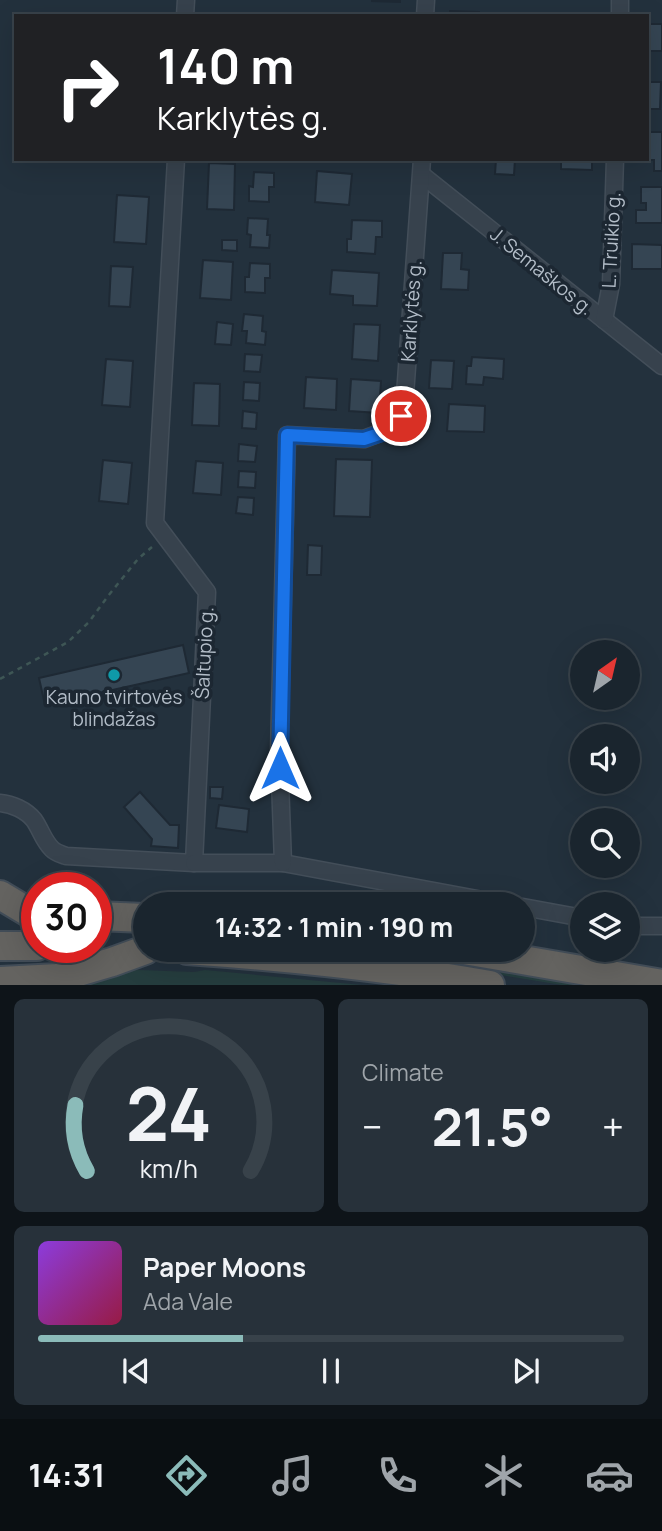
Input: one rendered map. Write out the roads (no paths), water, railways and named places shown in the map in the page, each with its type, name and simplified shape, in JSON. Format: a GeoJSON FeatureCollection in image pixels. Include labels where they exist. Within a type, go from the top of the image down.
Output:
{"type":"FeatureCollection","features":[{"type":"Feature","properties":{"kind":"highway"},"geometry":{"type":"LineString","coordinates":[[0,895],[21,907]]}},
{"type":"Feature","properties":{"kind":"highway"},"geometry":{"type":"LineString","coordinates":[[0,916],[21,916]]}},
{"type":"Feature","properties":{"kind":"highway"},"geometry":{"type":"LineString","coordinates":[[112,917],[133,918]]}},
{"type":"Feature","properties":{"kind":"highway"},"geometry":{"type":"LineString","coordinates":[[0,946],[21,946]]}},
{"type":"Feature","properties":{"kind":"highway"},"geometry":{"type":"LineString","coordinates":[[112,947],[133,948]]}},
{"type":"Feature","properties":{"kind":"highway"},"geometry":{"type":"LineString","coordinates":[[0,981],[58,978],[133,954]]}},
{"type":"Feature","properties":{"kind":"highway"},"geometry":{"type":"LineString","coordinates":[[324,962],[490,985]]}},
{"type":"Feature","properties":{"kind":"highway"},"geometry":{"type":"LineString","coordinates":[[534,962],[662,984]]}},
{"type":"Feature","properties":{"kind":"street","name":"Šaltupio g."},"geometry":{"type":"LineString","coordinates":[[176,161],[155,523],[208,592],[194,863]]}},
{"type":"Feature","properties":{"kind":"street","name":"L. Truikio g."},"geometry":{"type":"LineString","coordinates":[[604,320],[611,284],[615,161]]}},
{"type":"Feature","properties":{"kind":"street","name":"J. Semaškos g."},"geometry":{"type":"LineString","coordinates":[[422,167],[662,366]]}},
{"type":"Feature","properties":{"kind":"street","name":"Karklytės g."},"geometry":{"type":"LineString","coordinates":[[283,863],[279,753],[287,435],[364,439],[385,432],[401,416],[405,395],[422,167]]}},
{"type":"Feature","properties":{"kind":"street"},"geometry":{"type":"LineString","coordinates":[[0,803],[22,810],[34,820],[44,840],[54,851],[66,856],[194,863],[283,863],[439,892]]}},
{"type":"Feature","properties":{"kind":"street"},"geometry":{"type":"LineString","coordinates":[[535,909],[570,916]]}},
{"type":"Feature","properties":{"kind":"street"},"geometry":{"type":"LineString","coordinates":[[640,926],[662,926]]}},
{"type":"Feature","properties":{"kind":"place","name":"Kauno tvirtovės blindažas"},"geometry":{"type":"Point","coordinates":[114,675]}}]}
